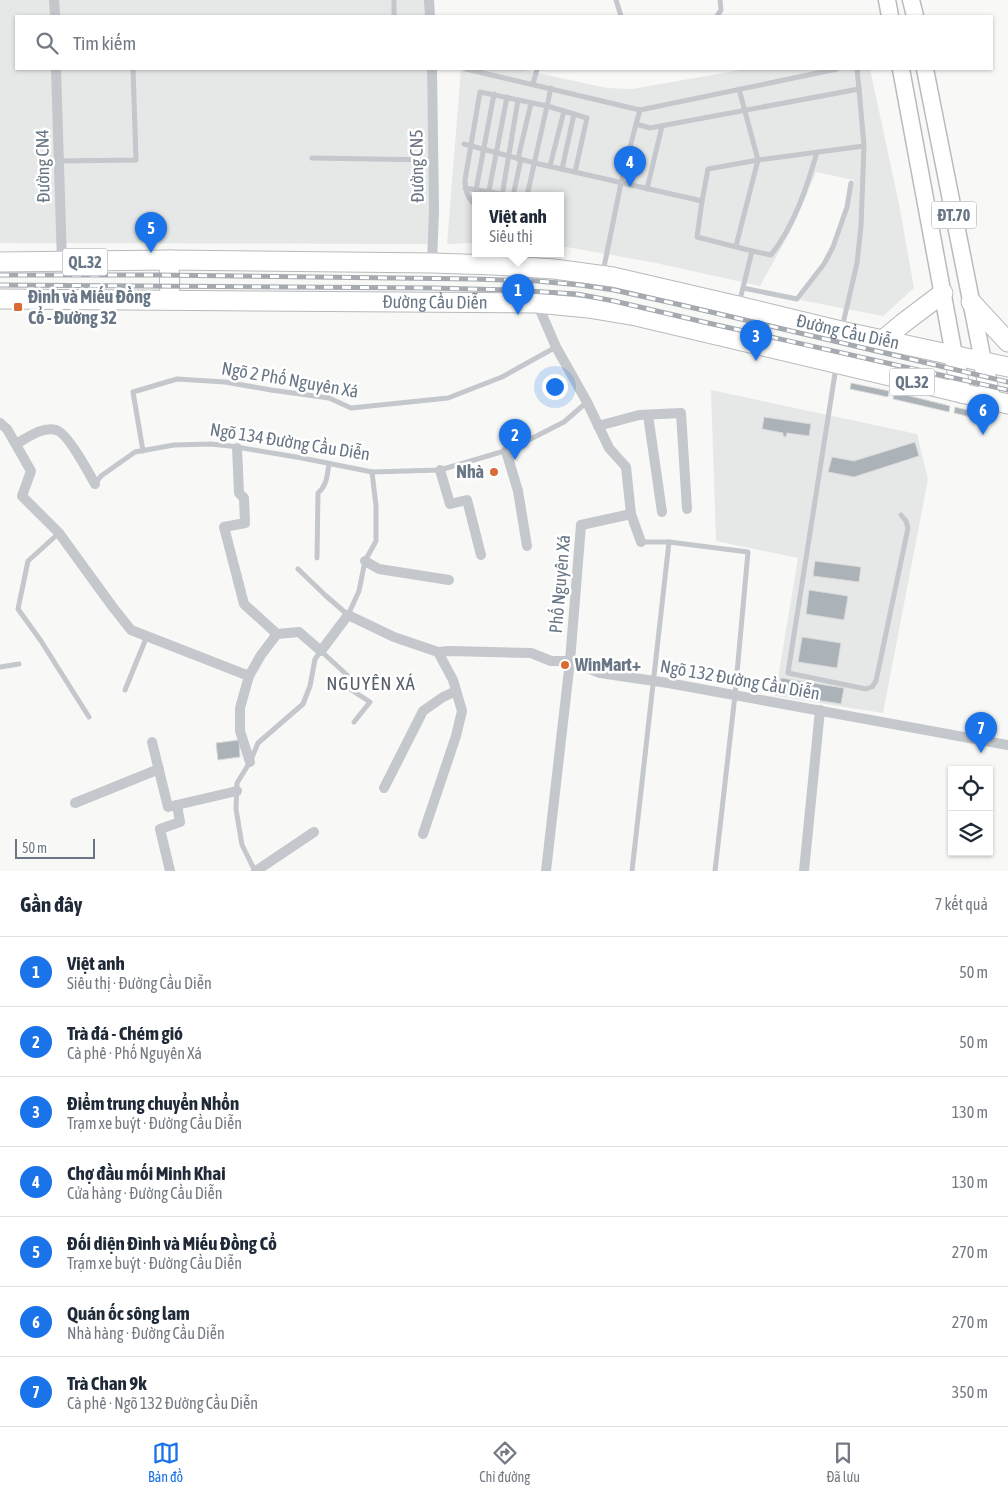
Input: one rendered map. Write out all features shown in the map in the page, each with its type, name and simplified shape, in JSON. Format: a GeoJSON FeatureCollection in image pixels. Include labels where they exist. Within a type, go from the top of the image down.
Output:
{"type":"FeatureCollection","features":[{"type":"Feature","properties":{"kind":"highway"},"geometry":{"type":"LineString","coordinates":[[169,260],[170,300]]}},
{"type":"Feature","properties":{"kind":"highway","name":"Đường Cầu Diễn"},"geometry":{"type":"LineString","coordinates":[[0,262],[169,260],[432,263],[554,269],[741,297],[841,331],[1008,367]]}},
{"type":"Feature","properties":{"kind":"highway"},"geometry":{"type":"LineString","coordinates":[[883,340],[943,293]]}},
{"type":"Feature","properties":{"kind":"highway","name":"Đường Cầu Diễn"},"geometry":{"type":"LineString","coordinates":[[4,302],[170,300],[537,303],[588,308],[636,316],[999,402]]}},
{"type":"Feature","properties":{"kind":"highway"},"geometry":{"type":"LineString","coordinates":[[971,302],[1008,342]]}},
{"type":"Feature","properties":{"kind":"highway","name":"ĐT.70"},"geometry":{"type":"LineString","coordinates":[[954,355],[961,393]]}},
{"type":"Feature","properties":{"kind":"highway","name":"ĐT.70"},"geometry":{"type":"LineString","coordinates":[[982,361],[999,402]]}},
{"type":"Feature","properties":{"kind":"main road"},"geometry":{"type":"LineString","coordinates":[[886,0],[890,15]]}},
{"type":"Feature","properties":{"kind":"main road"},"geometry":{"type":"LineString","coordinates":[[911,0],[915,15]]}},
{"type":"Feature","properties":{"kind":"main road","name":"ĐT.70"},"geometry":{"type":"LineString","coordinates":[[901,70],[954,355]]}},
{"type":"Feature","properties":{"kind":"main road","name":"ĐT.70"},"geometry":{"type":"LineString","coordinates":[[926,70],[982,361]]}},
{"type":"Feature","properties":{"kind":"street"},"geometry":{"type":"LineString","coordinates":[[54,0],[55,15]]}},
{"type":"Feature","properties":{"kind":"street"},"geometry":{"type":"LineString","coordinates":[[429,0],[430,15]]}},
{"type":"Feature","properties":{"kind":"street","name":"Đường CN4"},"geometry":{"type":"LineString","coordinates":[[56,70],[62,262]]}},
{"type":"Feature","properties":{"kind":"street","name":"Đường CN5"},"geometry":{"type":"LineString","coordinates":[[432,70],[434,211],[432,263]]}},
{"type":"Feature","properties":{"kind":"street"},"geometry":{"type":"LineString","coordinates":[[537,303],[556,347],[587,402],[598,426],[610,448],[626,467],[632,514],[641,542]]}},
{"type":"Feature","properties":{"kind":"street"},"geometry":{"type":"LineString","coordinates":[[598,426],[639,415],[681,413],[688,509]]}},
{"type":"Feature","properties":{"kind":"street"},"geometry":{"type":"LineString","coordinates":[[648,415],[662,512]]}},
{"type":"Feature","properties":{"kind":"street"},"geometry":{"type":"LineString","coordinates":[[0,423],[7,430],[31,470],[22,496],[59,533],[131,630],[249,676]]}},
{"type":"Feature","properties":{"kind":"street","name":"Ngõ 134 Đường Cầu Diễn"},"geometry":{"type":"LineString","coordinates":[[16,444],[44,430],[55,429],[62,433],[95,484]]}},
{"type":"Feature","properties":{"kind":"street"},"geometry":{"type":"LineString","coordinates":[[237,448],[240,493],[244,498],[245,523],[224,528],[244,604],[277,634],[299,632],[321,650],[348,615]]}},
{"type":"Feature","properties":{"kind":"street"},"geometry":{"type":"LineString","coordinates":[[506,451],[518,491],[527,546]]}},
{"type":"Feature","properties":{"kind":"street"},"geometry":{"type":"LineString","coordinates":[[440,470],[450,504],[468,500],[481,555]]}},
{"type":"Feature","properties":{"kind":"street","name":"Phố Nguyên Xá"},"geometry":{"type":"LineString","coordinates":[[546,871],[570,661],[581,525],[632,514]]}},
{"type":"Feature","properties":{"kind":"street"},"geometry":{"type":"LineString","coordinates":[[365,561],[379,569],[449,580]]}},
{"type":"Feature","properties":{"kind":"street","name":"Ngõ 132 Đường Cầu Diễn"},"geometry":{"type":"LineString","coordinates":[[348,615],[394,637],[438,652],[531,653],[551,661],[570,661],[600,673],[1008,744]]}},
{"type":"Feature","properties":{"kind":"street"},"geometry":{"type":"LineString","coordinates":[[250,762],[240,731],[240,708],[249,676],[261,655],[277,634]]}},
{"type":"Feature","properties":{"kind":"street"},"geometry":{"type":"LineString","coordinates":[[423,834],[456,736],[462,711],[453,680],[438,652]]}},
{"type":"Feature","properties":{"kind":"street"},"geometry":{"type":"LineString","coordinates":[[384,788],[423,711],[443,697],[456,691]]}},
{"type":"Feature","properties":{"kind":"street"},"geometry":{"type":"LineString","coordinates":[[804,871],[820,710]]}},
{"type":"Feature","properties":{"kind":"street"},"geometry":{"type":"LineString","coordinates":[[152,742],[159,770],[180,822],[160,829],[170,871]]}},
{"type":"Feature","properties":{"kind":"street"},"geometry":{"type":"LineString","coordinates":[[76,803],[159,770]]}},
{"type":"Feature","properties":{"kind":"street"},"geometry":{"type":"LineString","coordinates":[[173,806],[237,791]]}},
{"type":"Feature","properties":{"kind":"street"},"geometry":{"type":"LineString","coordinates":[[256,871],[314,832]]}},
{"type":"Feature","properties":{"kind":"lane"},"geometry":{"type":"LineString","coordinates":[[394,0],[394,15]]}},
{"type":"Feature","properties":{"kind":"lane"},"geometry":{"type":"LineString","coordinates":[[616,0],[621,15]]}},
{"type":"Feature","properties":{"kind":"lane"},"geometry":{"type":"LineString","coordinates":[[718,15],[721,10],[720,0]]}},
{"type":"Feature","properties":{"kind":"lane"},"geometry":{"type":"LineString","coordinates":[[59,161],[136,160],[133,70]]}},
{"type":"Feature","properties":{"kind":"lane"},"geometry":{"type":"LineString","coordinates":[[470,70],[640,110],[833,70]]}},
{"type":"Feature","properties":{"kind":"lane"},"geometry":{"type":"LineString","coordinates":[[533,84],[537,70]]}},
{"type":"Feature","properties":{"kind":"lane"},"geometry":{"type":"LineString","coordinates":[[841,331],[857,263],[861,226],[864,146],[856,70]]}},
{"type":"Feature","properties":{"kind":"lane"},"geometry":{"type":"LineString","coordinates":[[528,192],[551,88]]}},
{"type":"Feature","properties":{"kind":"lane"},"geometry":{"type":"LineString","coordinates":[[736,246],[758,160],[739,89]]}},
{"type":"Feature","properties":{"kind":"lane"},"geometry":{"type":"LineString","coordinates":[[636,124],[650,128],[859,89]]}},
{"type":"Feature","properties":{"kind":"lane"},"geometry":{"type":"LineString","coordinates":[[472,202],[465,188],[465,180],[480,92],[547,106],[587,118],[575,172]]}},
{"type":"Feature","properties":{"kind":"lane"},"geometry":{"type":"LineString","coordinates":[[476,190],[494,94]]}},
{"type":"Feature","properties":{"kind":"lane"},"geometry":{"type":"LineString","coordinates":[[488,192],[507,97]]}},
{"type":"Feature","properties":{"kind":"lane"},"geometry":{"type":"LineString","coordinates":[[503,192],[518,100]]}},
{"type":"Feature","properties":{"kind":"lane"},"geometry":{"type":"LineString","coordinates":[[514,192],[531,103]]}},
{"type":"Feature","properties":{"kind":"lane"},"geometry":{"type":"LineString","coordinates":[[602,276],[621,182],[640,110]]}},
{"type":"Feature","properties":{"kind":"lane"},"geometry":{"type":"LineString","coordinates":[[550,166],[564,111]]}},
{"type":"Feature","properties":{"kind":"lane"},"geometry":{"type":"LineString","coordinates":[[562,169],[574,114]]}},
{"type":"Feature","properties":{"kind":"lane"},"geometry":{"type":"LineString","coordinates":[[647,189],[662,126]]}},
{"type":"Feature","properties":{"kind":"lane"},"geometry":{"type":"LineString","coordinates":[[464,144],[535,163],[702,201]]}},
{"type":"Feature","properties":{"kind":"lane"},"geometry":{"type":"LineString","coordinates":[[817,152],[808,183],[794,216],[771,255],[697,237],[708,170],[758,160],[817,152],[864,146]]}},
{"type":"Feature","properties":{"kind":"lane"},"geometry":{"type":"LineString","coordinates":[[312,158],[433,160]]}},
{"type":"Feature","properties":{"kind":"lane"},"geometry":{"type":"LineString","coordinates":[[752,251],[741,297],[797,299],[824,264],[833,247],[847,207],[852,183]]}},
{"type":"Feature","properties":{"kind":"lane"},"geometry":{"type":"LineString","coordinates":[[465,188],[482,192]]}},
{"type":"Feature","properties":{"kind":"lane","name":"Ngõ 2 Phố Nguyên Xá"},"geometry":{"type":"LineString","coordinates":[[143,451],[133,392],[177,379],[225,382],[329,398],[351,408],[448,398],[502,377],[556,347]]}},
{"type":"Feature","properties":{"kind":"lane"},"geometry":{"type":"LineString","coordinates":[[836,364],[788,673],[866,689],[876,681],[908,528],[906,521],[901,515]]}},
{"type":"Feature","properties":{"kind":"lane","name":"Ngõ 134 Đường Cầu Diễn"},"geometry":{"type":"LineString","coordinates":[[95,484],[101,476],[135,452],[174,445],[210,444],[302,458],[372,472],[440,470],[506,451],[564,422],[587,402]]}},
{"type":"Feature","properties":{"kind":"lane"},"geometry":{"type":"LineString","coordinates":[[317,558],[318,493],[324,489],[329,464]]}},
{"type":"Feature","properties":{"kind":"lane"},"geometry":{"type":"LineString","coordinates":[[298,569],[348,615],[359,591],[365,561],[376,541],[376,506],[372,472]]}},
{"type":"Feature","properties":{"kind":"lane"},"geometry":{"type":"LineString","coordinates":[[59,533],[28,561],[18,609],[41,641],[89,717]]}},
{"type":"Feature","properties":{"kind":"lane"},"geometry":{"type":"LineString","coordinates":[[641,542],[669,542],[748,552],[735,695],[715,871]]}},
{"type":"Feature","properties":{"kind":"lane"},"geometry":{"type":"LineString","coordinates":[[632,871],[669,542]]}},
{"type":"Feature","properties":{"kind":"lane"},"geometry":{"type":"LineString","coordinates":[[126,690],[147,636]]}},
{"type":"Feature","properties":{"kind":"lane"},"geometry":{"type":"LineString","coordinates":[[256,871],[242,844],[236,809],[238,783],[258,743],[303,704],[310,686],[315,659],[321,650],[347,675],[342,684],[370,702],[354,722]]}},
{"type":"Feature","properties":{"kind":"lane"},"geometry":{"type":"LineString","coordinates":[[0,668],[19,664]]}},
{"type":"Feature","properties":{"kind":"shaded area"},"geometry":{"type":"Polygon","coordinates":[[[0,0],[425,0],[426,15],[15,15],[15,70],[427,70],[430,244],[0,243],[0,0]]]}},
{"type":"Feature","properties":{"kind":"shaded area"},"geometry":{"type":"Polygon","coordinates":[[[461,70],[524,70],[607,88],[632,89],[740,70],[870,70],[899,204],[914,288],[883,316],[800,300],[828,261],[837,243],[854,180],[816,172],[791,230],[760,286],[656,263],[564,247],[564,192],[472,192],[472,243],[447,244],[461,70]]]}},
{"type":"Feature","properties":{"kind":"shaded area"},"geometry":{"type":"Polygon","coordinates":[[[711,390],[917,434],[928,479],[883,713],[775,696],[798,558],[716,541],[711,390]]]}},
{"type":"Feature","properties":{"kind":"building"},"geometry":{"type":"Polygon","coordinates":[[[851,383],[889,391],[888,397],[850,389],[851,383]]]}},
{"type":"Feature","properties":{"kind":"building"},"geometry":{"type":"Polygon","coordinates":[[[894,392],[950,406],[949,412],[893,399],[894,392]]]}},
{"type":"Feature","properties":{"kind":"building"},"geometry":{"type":"Polygon","coordinates":[[[955,407],[993,416],[991,422],[954,413],[955,407]]]}},
{"type":"Feature","properties":{"kind":"building"},"geometry":{"type":"Polygon","coordinates":[[[764,417],[811,424],[809,436],[787,433],[786,437],[783,436],[783,433],[762,429],[764,417]]]}},
{"type":"Feature","properties":{"kind":"building"},"geometry":{"type":"Polygon","coordinates":[[[915,442],[919,456],[854,477],[828,472],[832,457],[854,461],[915,442]]]}},
{"type":"Feature","properties":{"kind":"building"},"geometry":{"type":"Polygon","coordinates":[[[815,561],[861,567],[859,582],[813,576],[815,561]]]}},
{"type":"Feature","properties":{"kind":"building"},"geometry":{"type":"Polygon","coordinates":[[[809,590],[848,596],[844,620],[806,614],[809,590]]]}},
{"type":"Feature","properties":{"kind":"building"},"geometry":{"type":"Polygon","coordinates":[[[802,637],[841,643],[837,668],[798,662],[802,637]]]}},
{"type":"Feature","properties":{"kind":"building"},"geometry":{"type":"Polygon","coordinates":[[[781,678],[844,688],[841,704],[779,694],[781,678]]]}},
{"type":"Feature","properties":{"kind":"building"},"geometry":{"type":"Polygon","coordinates":[[[239,740],[240,757],[218,760],[216,743],[239,740]]]}},
{"type":"Feature","properties":{"kind":"railway"},"geometry":{"type":"LineString","coordinates":[[0,275],[474,279],[537,281],[580,285],[614,290],[681,305],[1008,382]]}},
{"type":"Feature","properties":{"kind":"railway"},"geometry":{"type":"LineString","coordinates":[[0,285],[432,288],[577,294],[1008,390]]}},
{"type":"Feature","properties":{"kind":"place","name":"Chợ đầu mối Minh Khai"},"geometry":{"type":"Point","coordinates":[630,187]}},
{"type":"Feature","properties":{"kind":"place","name":"Đối diện Đình và Miếu Đồng Cổ"},"geometry":{"type":"Point","coordinates":[151,253]}},
{"type":"Feature","properties":{"kind":"place","name":"Đình và Miếu Đồng Cổ - Đường 32"},"geometry":{"type":"Point","coordinates":[18,307]}},
{"type":"Feature","properties":{"kind":"place","name":"Việt anh"},"geometry":{"type":"Point","coordinates":[518,315]}},
{"type":"Feature","properties":{"kind":"place","name":"Điểm trung chuyển Nhổn"},"geometry":{"type":"Point","coordinates":[756,361]}},
{"type":"Feature","properties":{"kind":"place","name":"Quán ốc sông lam"},"geometry":{"type":"Point","coordinates":[983,435]}},
{"type":"Feature","properties":{"kind":"place","name":"Trà đá - Chém gió"},"geometry":{"type":"Point","coordinates":[515,460]}},
{"type":"Feature","properties":{"kind":"place","name":"Nhà"},"geometry":{"type":"Point","coordinates":[494,472]}},
{"type":"Feature","properties":{"kind":"place","name":"WinMart+"},"geometry":{"type":"Point","coordinates":[565,665]}},
{"type":"Feature","properties":{"kind":"place","name":"Trà Chan 9k"},"geometry":{"type":"Point","coordinates":[981,753]}},
{"type":"Feature","properties":{"kind":"district","name":"NGUYÊN XÁ"},"geometry":{"type":"Point","coordinates":[371,683]}}]}
